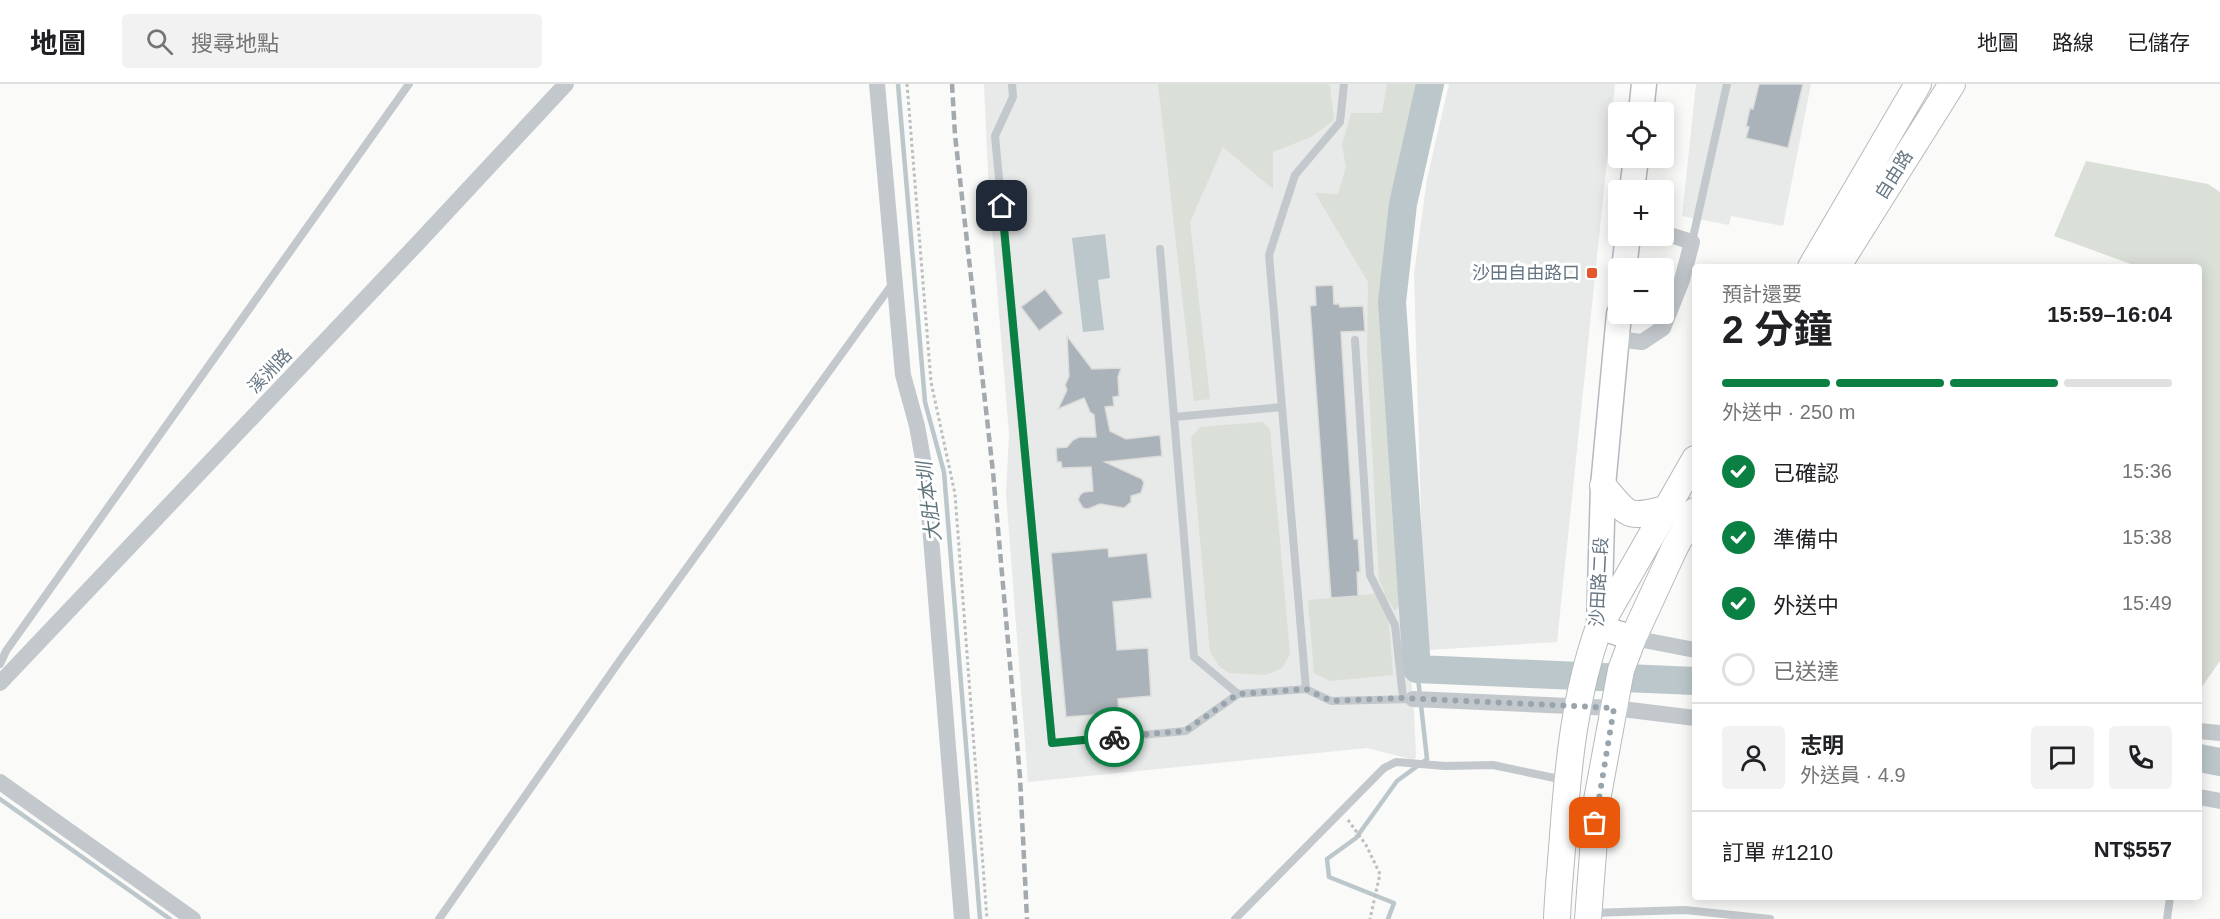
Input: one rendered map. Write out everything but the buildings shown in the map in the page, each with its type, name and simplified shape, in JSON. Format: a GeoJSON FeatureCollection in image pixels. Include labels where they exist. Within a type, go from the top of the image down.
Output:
{"type":"FeatureCollection","features":[{"type":"Feature","properties":{"kind":"main road","name":"自由路"},"geometry":{"type":"LineString","coordinates":[[1813,264],[1918,84]]}},
{"type":"Feature","properties":{"kind":"main road","name":"自由路"},"geometry":{"type":"LineString","coordinates":[[1839,264],[1952,84]]}},
{"type":"Feature","properties":{"kind":"main road"},"geometry":{"type":"LineString","coordinates":[[1599,627],[1692,464]]}},
{"type":"Feature","properties":{"kind":"main road"},"geometry":{"type":"LineString","coordinates":[[1603,486],[1623,510],[1637,516],[1665,509]]}},
{"type":"Feature","properties":{"kind":"main road"},"geometry":{"type":"LineString","coordinates":[[1588,916],[1597,800],[1617,689],[1633,638],[1675,547],[1692,516]]}},
{"type":"Feature","properties":{"kind":"main road","name":"沙田路二段"},"geometry":{"type":"LineString","coordinates":[[1557,919],[1567,780],[1580,697],[1589,656],[1599,627]]}},
{"type":"Feature","properties":{"kind":"street","name":"溪洲路"},"geometry":{"type":"LineString","coordinates":[[0,683],[566,84]]}},
{"type":"Feature","properties":{"kind":"street"},"geometry":{"type":"LineString","coordinates":[[878,84],[903,375],[917,426],[926,476],[962,919]]}},
{"type":"Feature","properties":{"kind":"street"},"geometry":{"type":"LineString","coordinates":[[1642,102],[1644,84]]}},
{"type":"Feature","properties":{"kind":"street"},"geometry":{"type":"LineString","coordinates":[[1617,339],[1642,342],[1663,327],[1683,280],[1692,242],[1674,236]]}},
{"type":"Feature","properties":{"kind":"street","name":"沙田路二段"},"geometry":{"type":"LineString","coordinates":[[1599,627],[1603,486],[1618,324]]}},
{"type":"Feature","properties":{"kind":"street"},"geometry":{"type":"LineString","coordinates":[[1599,627],[1633,638],[1692,649]]}},
{"type":"Feature","properties":{"kind":"street"},"geometry":{"type":"LineString","coordinates":[[1408,699],[1580,697],[1617,689],[1692,717]]}},
{"type":"Feature","properties":{"kind":"street"},"geometry":{"type":"LineString","coordinates":[[2202,731],[2220,733]]}},
{"type":"Feature","properties":{"kind":"street"},"geometry":{"type":"LineString","coordinates":[[0,782],[193,919]]}},
{"type":"Feature","properties":{"kind":"street"},"geometry":{"type":"LineString","coordinates":[[2202,798],[2220,801]]}},
{"type":"Feature","properties":{"kind":"lane"},"geometry":{"type":"LineString","coordinates":[[0,664],[6,651],[409,84]]}},
{"type":"Feature","properties":{"kind":"lane"},"geometry":{"type":"LineString","coordinates":[[1012,84],[1013,97],[995,136],[1052,743],[1185,731],[1238,694],[1306,689],[1331,701],[1408,699],[1395,625],[1370,575],[1355,340]]}},
{"type":"Feature","properties":{"kind":"lane"},"geometry":{"type":"LineString","coordinates":[[1306,689],[1269,255],[1295,175],[1340,122],[1344,84]]}},
{"type":"Feature","properties":{"kind":"lane"},"geometry":{"type":"LineString","coordinates":[[1692,242],[1727,84]]}},
{"type":"Feature","properties":{"kind":"lane"},"geometry":{"type":"LineString","coordinates":[[1160,249],[1194,657],[1238,694]]}},
{"type":"Feature","properties":{"kind":"lane"},"geometry":{"type":"LineString","coordinates":[[439,919],[623,656],[896,280]]}},
{"type":"Feature","properties":{"kind":"lane"},"geometry":{"type":"LineString","coordinates":[[1174,417],[1282,407]]}},
{"type":"Feature","properties":{"kind":"lane"},"geometry":{"type":"LineString","coordinates":[[1234,919],[1384,768],[1396,762],[1445,766],[1493,765],[1567,780]]}},
{"type":"Feature","properties":{"kind":"lane"},"geometry":{"type":"LineString","coordinates":[[2166,919],[2169,900]]}},
{"type":"Feature","properties":{"kind":"lane"},"geometry":{"type":"LineString","coordinates":[[1588,916],[1685,914],[1770,919]]}},
{"type":"Feature","properties":{"kind":"path"},"geometry":{"type":"LineString","coordinates":[[907,84],[931,382],[955,494],[987,919]]}},
{"type":"Feature","properties":{"kind":"path"},"geometry":{"type":"LineString","coordinates":[[1341,811],[1366,846],[1380,874],[1370,919]]}},
{"type":"Feature","properties":{"kind":"shaded area"},"geometry":{"type":"Polygon","coordinates":[[[984,84],[1416,84],[1379,295],[1414,712],[1416,757],[1414,760],[1367,748],[1028,782],[1006,494],[1009,433],[989,193],[984,84]]]}},
{"type":"Feature","properties":{"kind":"shaded area"},"geometry":{"type":"Polygon","coordinates":[[[1158,84],[1328,84],[1330,86],[1334,120],[1311,137],[1273,152],[1273,189],[1223,147],[1190,222],[1210,399],[1194,401],[1158,84]]]}},
{"type":"Feature","properties":{"kind":"shaded area"},"geometry":{"type":"Polygon","coordinates":[[[1387,84],[1427,84],[1404,175],[1392,267],[1415,582],[1395,611],[1387,598],[1393,675],[1330,681],[1314,673],[1308,600],[1385,593],[1379,580],[1367,352],[1368,282],[1315,193],[1338,194],[1346,167],[1342,145],[1351,113],[1382,113],[1387,84]]]}},
{"type":"Feature","properties":{"kind":"shaded area"},"geometry":{"type":"Polygon","coordinates":[[[1449,84],[1615,84],[1613,102],[1608,102],[1608,151],[1557,642],[1429,650],[1424,617],[1414,274],[1427,179],[1449,84]]]}},
{"type":"Feature","properties":{"kind":"shaded area"},"geometry":{"type":"Polygon","coordinates":[[[1696,84],[1811,84],[1783,226],[1731,216],[1729,225],[1682,216],[1696,84]]]}},
{"type":"Feature","properties":{"kind":"shaded area"},"geometry":{"type":"Polygon","coordinates":[[[2086,161],[2208,184],[2220,192],[2220,661],[2202,687],[2202,264],[2131,264],[2054,236],[2086,161]]]}},
{"type":"Feature","properties":{"kind":"shaded area"},"geometry":{"type":"Polygon","coordinates":[[[1105,234],[1110,278],[1098,280],[1104,330],[1083,332],[1072,238],[1105,234]]]}},
{"type":"Feature","properties":{"kind":"shaded area"},"geometry":{"type":"Polygon","coordinates":[[[1263,422],[1270,429],[1290,654],[1282,668],[1266,675],[1229,673],[1219,666],[1210,652],[1191,438],[1200,427],[1263,422]]]}},
{"type":"Feature","properties":{"kind":"waterway","name":"大肚本圳"},"geometry":{"type":"LineString","coordinates":[[898,84],[925,402],[944,472],[980,919]]}},
{"type":"Feature","properties":{"kind":"waterway"},"geometry":{"type":"LineString","coordinates":[[1430,84],[1403,204],[1392,302],[1417,669],[1692,681]]}},
{"type":"Feature","properties":{"kind":"waterway"},"geometry":{"type":"LineString","coordinates":[[1388,919],[1394,903],[1329,877],[1327,859],[1356,838],[1397,781],[1427,759],[1417,669]]}},
{"type":"Feature","properties":{"kind":"waterway"},"geometry":{"type":"LineString","coordinates":[[2202,759],[2220,762]]}},
{"type":"Feature","properties":{"kind":"waterway"},"geometry":{"type":"LineString","coordinates":[[0,799],[170,919]]}},
{"type":"Feature","properties":{"kind":"railway"},"geometry":{"type":"LineString","coordinates":[[952,84],[955,135],[993,472],[1020,777],[1027,919]]}},
{"type":"Feature","properties":{"kind":"way so far"},"geometry":{"type":"LineString","coordinates":[[1114,737],[1185,731],[1238,694],[1306,689],[1331,701],[1403,698],[1614,708],[1595,823]]}},
{"type":"Feature","properties":{"kind":"place","name":"沙田自由路口"},"geometry":{"type":"Point","coordinates":[1592,273]}},
{"type":"Feature","properties":{"kind":"route"},"geometry":{"type":"LineString","coordinates":[[1002,206],[1052,743],[1114,737]]}}]}
